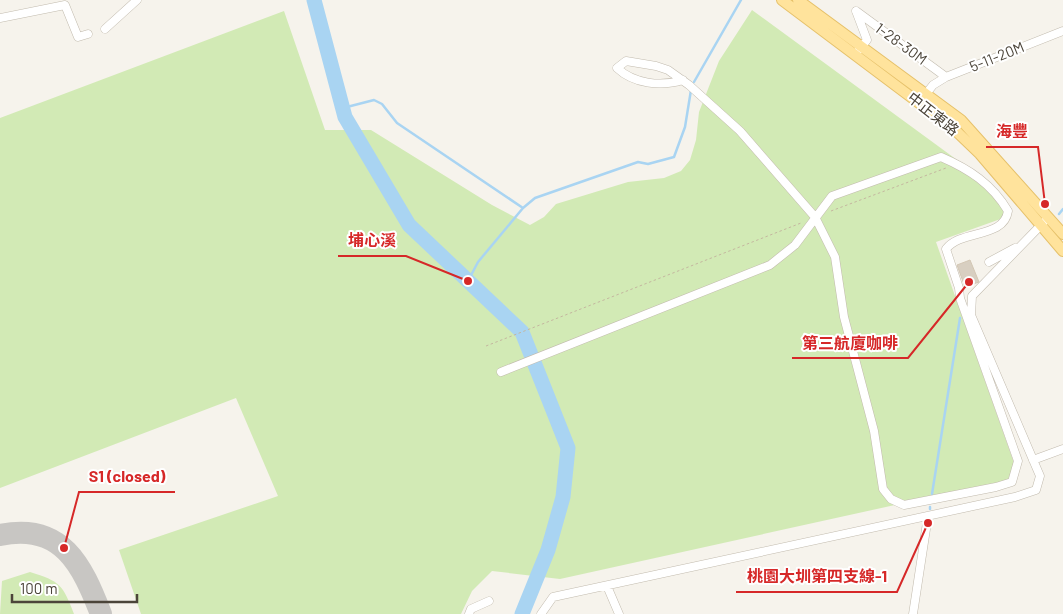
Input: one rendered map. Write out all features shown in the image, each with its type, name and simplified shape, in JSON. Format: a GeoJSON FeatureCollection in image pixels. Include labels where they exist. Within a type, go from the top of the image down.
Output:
{"type":"FeatureCollection","features":[{"type":"Feature","properties":{"kind":"main road","name":"中正東路"},"geometry":{"type":"LineString","coordinates":[[782,0],[926,94],[961,120],[1045,220],[1063,251]]}},
{"type":"Feature","properties":{"kind":"main road","name":"中正東路"},"geometry":{"type":"LineString","coordinates":[[798,0],[955,130],[1045,220],[1063,234]]}},
{"type":"Feature","properties":{"kind":"street"},"geometry":{"type":"LineString","coordinates":[[105,29],[137,0]]}},
{"type":"Feature","properties":{"kind":"street"},"geometry":{"type":"LineString","coordinates":[[0,18],[65,5],[78,37],[88,34]]}},
{"type":"Feature","properties":{"kind":"street","name":"1-28-30M"},"geometry":{"type":"LineString","coordinates":[[858,51],[867,40],[856,11],[946,77]]}},
{"type":"Feature","properties":{"kind":"street","name":"5-11-20M"},"geometry":{"type":"LineString","coordinates":[[926,94],[933,85],[946,77],[1063,31]]}},
{"type":"Feature","properties":{"kind":"street"},"geometry":{"type":"LineString","coordinates":[[503,371],[770,265],[795,246],[815,217],[832,196],[941,158],[962,166],[986,183],[1008,211],[1006,220],[999,227],[974,234],[946,249],[959,288],[960,298],[1018,461],[1012,482],[998,487],[904,505],[891,499],[883,490],[874,430],[848,332],[835,257],[815,217],[740,131],[682,80],[656,66],[626,61],[618,68],[628,78],[662,84],[682,80]]}},
{"type":"Feature","properties":{"kind":"street"},"geometry":{"type":"LineString","coordinates":[[541,614],[554,596],[1015,497],[1036,490],[1040,476],[971,315],[972,296],[1045,220]]}},
{"type":"Feature","properties":{"kind":"street"},"geometry":{"type":"LineString","coordinates":[[989,262],[1021,245]]}},
{"type":"Feature","properties":{"kind":"street"},"geometry":{"type":"LineString","coordinates":[[1033,460],[1063,448]]}},
{"type":"Feature","properties":{"kind":"street"},"geometry":{"type":"LineString","coordinates":[[913,614],[928,516]]}},
{"type":"Feature","properties":{"kind":"street"},"geometry":{"type":"LineString","coordinates":[[607,586],[619,614]]}},
{"type":"Feature","properties":{"kind":"street"},"geometry":{"type":"LineString","coordinates":[[469,614],[471,609],[489,601]]}},
{"type":"Feature","properties":{"kind":"path"},"geometry":{"type":"LineString","coordinates":[[486,346],[815,217],[949,167],[962,166]]}},
{"type":"Feature","properties":{"kind":"green space"},"geometry":{"type":"Polygon","coordinates":[[[752,10],[979,176],[1009,216],[936,242],[1014,463],[1008,480],[560,579],[492,571],[472,591],[461,614],[141,614],[119,550],[278,496],[236,398],[0,488],[0,118],[284,11],[325,130],[371,130],[492,205],[530,225],[544,217],[556,204],[628,182],[664,178],[681,171],[690,160],[696,140],[699,112],[719,61],[752,10]]]}},
{"type":"Feature","properties":{"kind":"green space"},"geometry":{"type":"Polygon","coordinates":[[[30,572],[48,578],[59,586],[67,596],[74,614],[0,614],[2,581],[30,572]]]}},
{"type":"Feature","properties":{"kind":"building"},"geometry":{"type":"Polygon","coordinates":[[[970,260],[979,282],[965,287],[957,265],[970,260]]]}},
{"type":"Feature","properties":{"kind":"waterway"},"geometry":{"type":"LineString","coordinates":[[314,0],[345,117],[409,225],[522,332],[568,448],[563,497],[548,550],[522,614]]}},
{"type":"Feature","properties":{"kind":"waterway"},"geometry":{"type":"LineString","coordinates":[[694,82],[741,0]]}},
{"type":"Feature","properties":{"kind":"waterway"},"geometry":{"type":"LineString","coordinates":[[468,281],[478,262],[523,208],[535,198],[638,162],[648,164],[674,157],[685,127],[691,90]]}},
{"type":"Feature","properties":{"kind":"waterway"},"geometry":{"type":"LineString","coordinates":[[343,108],[374,100],[382,104],[397,123],[523,208]]}},
{"type":"Feature","properties":{"kind":"waterway"},"geometry":{"type":"LineString","coordinates":[[1059,214],[1063,209]]}},
{"type":"Feature","properties":{"kind":"waterway"},"geometry":{"type":"LineString","coordinates":[[932,494],[960,318]]}},
{"type":"Feature","properties":{"kind":"taxiway"},"geometry":{"type":"LineString","coordinates":[[0,535],[21,533],[39,535],[54,541],[67,551],[86,579],[101,614]]}},
{"type":"Feature","properties":{"kind":"place","name":"海豐"},"geometry":{"type":"Point","coordinates":[1045,204]}},
{"type":"Feature","properties":{"kind":"place","name":"埔心溪"},"geometry":{"type":"Point","coordinates":[468,281]}},
{"type":"Feature","properties":{"kind":"place","name":"第三航廈咖啡"},"geometry":{"type":"Point","coordinates":[969,282]}},
{"type":"Feature","properties":{"kind":"place","name":"桃園大圳第四支線-1"},"geometry":{"type":"Point","coordinates":[928,523]}},
{"type":"Feature","properties":{"kind":"place","name":"S1 (closed)"},"geometry":{"type":"Point","coordinates":[64,548]}}]}
